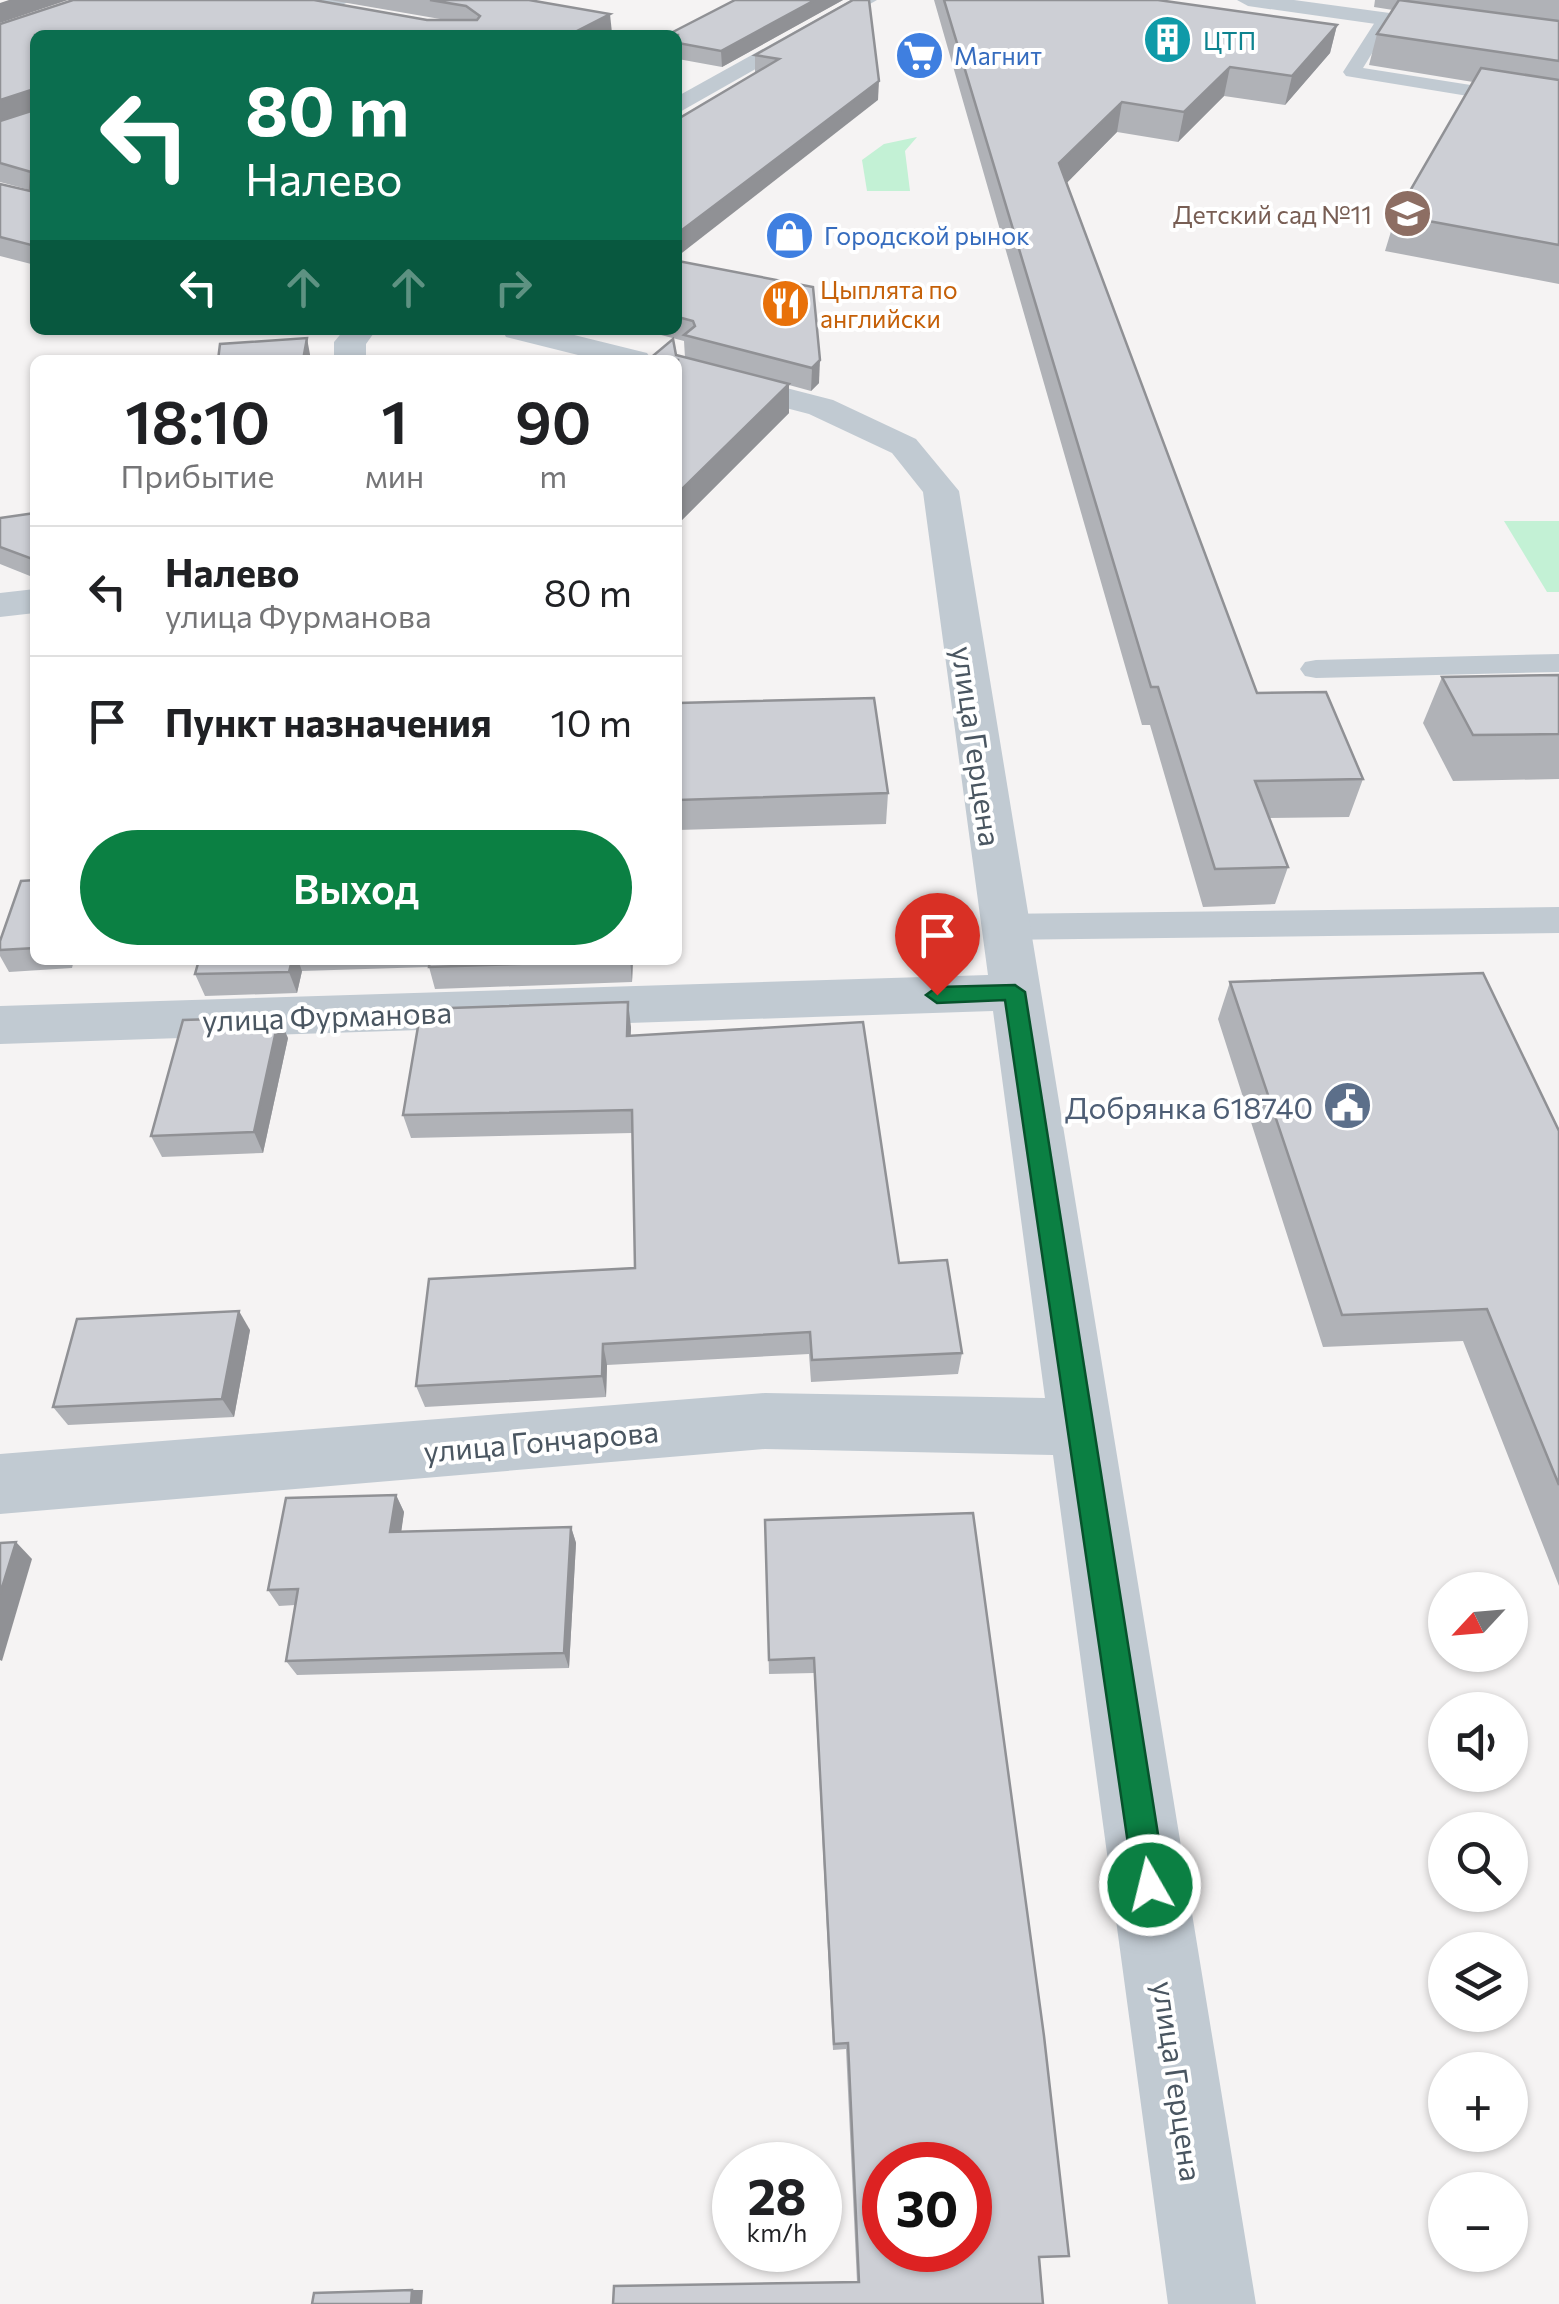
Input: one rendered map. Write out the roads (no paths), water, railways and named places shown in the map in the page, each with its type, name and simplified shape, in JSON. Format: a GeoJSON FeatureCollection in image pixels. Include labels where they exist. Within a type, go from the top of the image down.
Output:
{"type":"FeatureCollection","features":[{"type":"Feature","properties":{"kind":"street"},"geometry":{"type":"LineString","coordinates":[[273,0],[342,7]]}},
{"type":"Feature","properties":{"kind":"street"},"geometry":{"type":"LineString","coordinates":[[682,104],[866,0]]}},
{"type":"Feature","properties":{"kind":"street"},"geometry":{"type":"LineString","coordinates":[[1248,0],[1323,5],[1385,19],[1559,43]]}},
{"type":"Feature","properties":{"kind":"street"},"geometry":{"type":"LineString","coordinates":[[269,30],[342,7]]}},
{"type":"Feature","properties":{"kind":"street"},"geometry":{"type":"LineString","coordinates":[[682,76],[718,82]]}},
{"type":"Feature","properties":{"kind":"street"},"geometry":{"type":"LineString","coordinates":[[536,335],[616,355]]}},
{"type":"Feature","properties":{"kind":"street","name":"улица Герцена"},"geometry":{"type":"LineString","coordinates":[[682,371],[821,406],[904,446],[941,490],[1212,2304]]}},
{"type":"Feature","properties":{"kind":"street"},"geometry":{"type":"LineString","coordinates":[[0,605],[30,601]]}},
{"type":"Feature","properties":{"kind":"street","name":"улица Фурманова"},"geometry":{"type":"LineString","coordinates":[[0,1025],[1015,992]]}},
{"type":"Feature","properties":{"kind":"street","name":"улица Гончарова"},"geometry":{"type":"LineString","coordinates":[[0,1484],[765,1422],[1083,1428]]}},
{"type":"Feature","properties":{"kind":"lane"},"geometry":{"type":"LineString","coordinates":[[1385,19],[1352,72],[1559,106]]}},
{"type":"Feature","properties":{"kind":"lane"},"geometry":{"type":"LineString","coordinates":[[1316,669],[1559,664]]}},
{"type":"Feature","properties":{"kind":"lane"},"geometry":{"type":"LineString","coordinates":[[1006,927],[1559,920]]}},
{"type":"Feature","properties":{"kind":"place","name":"ЦТП"},"geometry":{"type":"Point","coordinates":[1168,40]}},
{"type":"Feature","properties":{"kind":"place","name":"Магнит"},"geometry":{"type":"Point","coordinates":[919,55]}},
{"type":"Feature","properties":{"kind":"place","name":"Детский сад №11"},"geometry":{"type":"Point","coordinates":[1407,214]}},
{"type":"Feature","properties":{"kind":"place","name":"Городской рынок"},"geometry":{"type":"Point","coordinates":[789,235]}},
{"type":"Feature","properties":{"kind":"place","name":"Цыплята по английски"},"geometry":{"type":"Point","coordinates":[785,303]}},
{"type":"Feature","properties":{"kind":"place","name":"Добрянка 618740"},"geometry":{"type":"Point","coordinates":[1348,1106]}}]}
